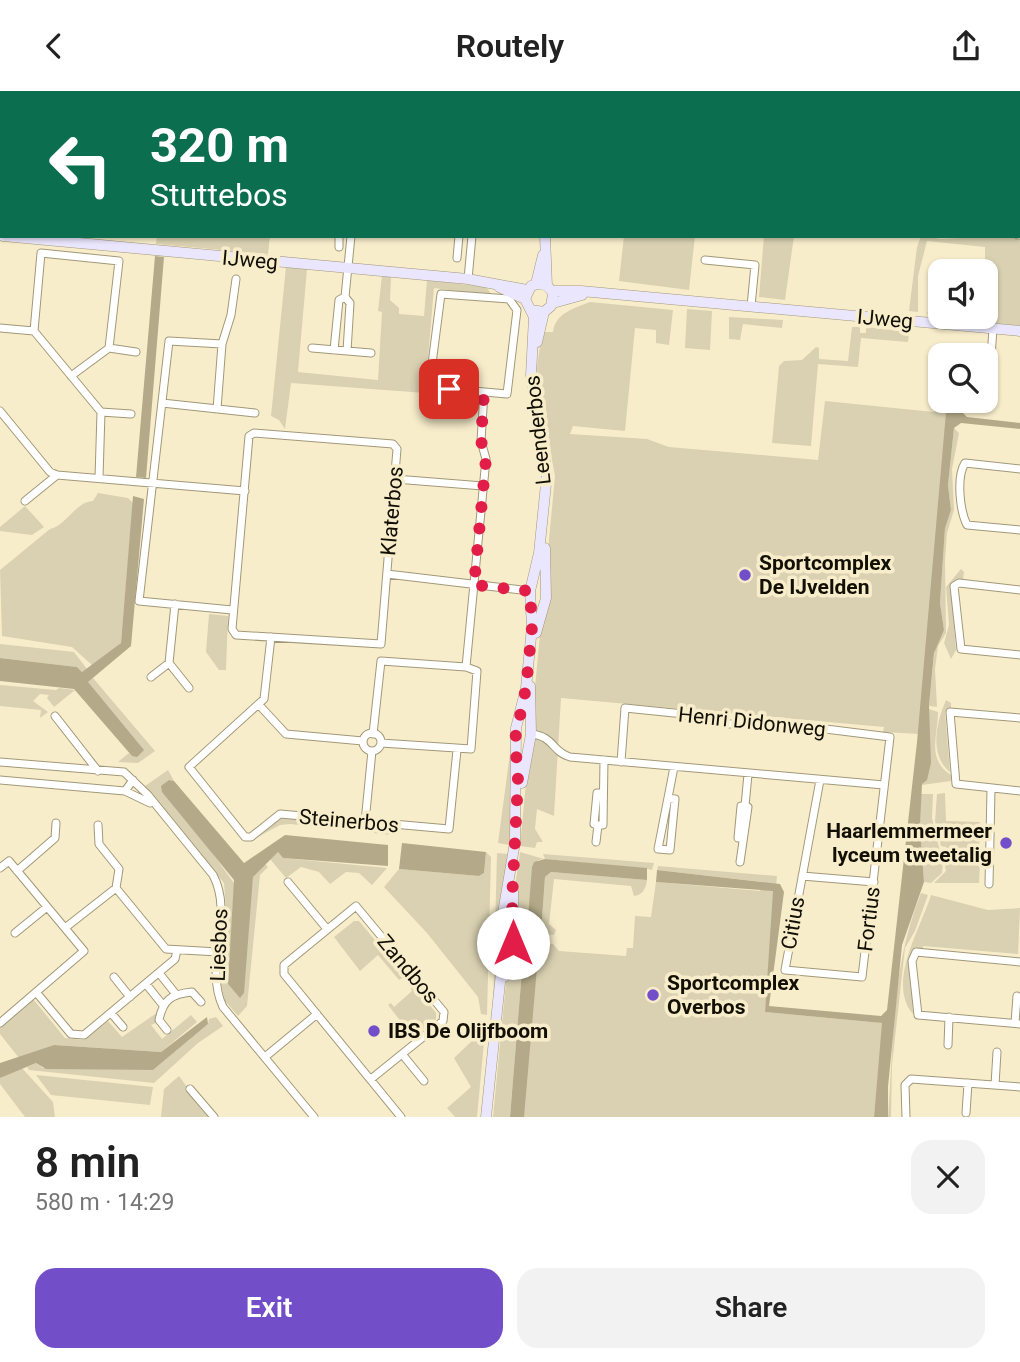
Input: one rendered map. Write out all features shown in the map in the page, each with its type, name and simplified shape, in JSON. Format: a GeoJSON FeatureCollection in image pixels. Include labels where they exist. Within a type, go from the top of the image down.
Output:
{"type":"FeatureCollection","features":[{"type":"Feature","properties":{"kind":"main road","name":"IJweg"},"geometry":{"type":"LineString","coordinates":[[46,238],[111,241],[347,269],[468,279],[529,291],[550,289],[928,323]]}},
{"type":"Feature","properties":{"kind":"main road"},"geometry":{"type":"LineString","coordinates":[[543,253],[553,303],[544,312],[531,310],[529,291],[543,253],[545,238]]}},
{"type":"Feature","properties":{"kind":"main road","name":"IJweg"},"geometry":{"type":"LineString","coordinates":[[553,303],[589,293]]}},
{"type":"Feature","properties":{"kind":"main road","name":"Leenderbos"},"geometry":{"type":"LineString","coordinates":[[515,842],[518,780],[515,739],[526,688],[532,627],[530,591],[540,553],[547,474],[531,375],[534,317],[531,310]]}},
{"type":"Feature","properties":{"kind":"main road","name":"Leenderbos"},"geometry":{"type":"LineString","coordinates":[[489,1117],[500,973],[498,943],[530,740],[530,691],[537,628],[544,605],[546,583],[544,554],[550,463],[535,366],[544,312]]}},
{"type":"Feature","properties":{"kind":"main road","name":"IJweg"},"geometry":{"type":"LineString","coordinates":[[993,329],[1020,331]]}},
{"type":"Feature","properties":{"kind":"main road"},"geometry":{"type":"LineString","coordinates":[[532,579],[540,577],[546,583]]}},
{"type":"Feature","properties":{"kind":"main road"},"geometry":{"type":"LineString","coordinates":[[531,606],[538,608],[544,605]]}},
{"type":"Feature","properties":{"kind":"main road"},"geometry":{"type":"LineString","coordinates":[[518,719],[525,716],[531,720]]}},
{"type":"Feature","properties":{"kind":"main road"},"geometry":{"type":"LineString","coordinates":[[515,739],[523,747],[530,740]]}},
{"type":"Feature","properties":{"kind":"main road","name":"Leenderbos"},"geometry":{"type":"LineString","coordinates":[[489,1117],[505,974],[512,946],[513,857]]}},
{"type":"Feature","properties":{"kind":"main road"},"geometry":{"type":"LineString","coordinates":[[501,921],[510,918],[514,923]]}},
{"type":"Feature","properties":{"kind":"main road"},"geometry":{"type":"LineString","coordinates":[[498,943],[506,949],[512,946]]}},
{"type":"Feature","properties":{"kind":"street"},"geometry":{"type":"LineString","coordinates":[[339,238],[339,247]]}},
{"type":"Feature","properties":{"kind":"street"},"geometry":{"type":"LineString","coordinates":[[347,351],[350,303],[345,297],[351,238]]}},
{"type":"Feature","properties":{"kind":"street"},"geometry":{"type":"LineString","coordinates":[[457,258],[459,238]]}},
{"type":"Feature","properties":{"kind":"street"},"geometry":{"type":"LineString","coordinates":[[468,279],[471,238]]}},
{"type":"Feature","properties":{"kind":"street"},"geometry":{"type":"LineString","coordinates":[[99,478],[101,412],[34,331],[41,253],[119,261],[109,348]]}},
{"type":"Feature","properties":{"kind":"street"},"geometry":{"type":"LineString","coordinates":[[705,260],[755,265],[751,306]]}},
{"type":"Feature","properties":{"kind":"street"},"geometry":{"type":"LineString","coordinates":[[217,409],[222,344],[231,315],[236,279]]}},
{"type":"Feature","properties":{"kind":"street"},"geometry":{"type":"LineString","coordinates":[[441,294],[509,299],[514,303],[517,310],[507,394],[484,392],[429,387],[441,294]]}},
{"type":"Feature","properties":{"kind":"street"},"geometry":{"type":"LineString","coordinates":[[334,350],[339,300],[345,297]]}},
{"type":"Feature","properties":{"kind":"street"},"geometry":{"type":"LineString","coordinates":[[0,328],[34,331]]}},
{"type":"Feature","properties":{"kind":"street"},"geometry":{"type":"LineString","coordinates":[[992,343],[993,329]]}},
{"type":"Feature","properties":{"kind":"street"},"geometry":{"type":"LineString","coordinates":[[222,344],[169,341],[139,601],[232,610]]}},
{"type":"Feature","properties":{"kind":"street"},"geometry":{"type":"LineString","coordinates":[[71,376],[109,348],[136,352]]}},
{"type":"Feature","properties":{"kind":"street"},"geometry":{"type":"LineString","coordinates":[[312,348],[371,353]]}},
{"type":"Feature","properties":{"kind":"street"},"geometry":{"type":"LineString","coordinates":[[466,667],[486,459],[481,441],[484,392]]}},
{"type":"Feature","properties":{"kind":"street"},"geometry":{"type":"LineString","coordinates":[[162,403],[255,413]]}},
{"type":"Feature","properties":{"kind":"street"},"geometry":{"type":"LineString","coordinates":[[0,411],[50,472],[57,475],[245,491]]}},
{"type":"Feature","properties":{"kind":"street"},"geometry":{"type":"LineString","coordinates":[[101,412],[131,414]]}},
{"type":"Feature","properties":{"kind":"street","name":"Klaterbos"},"geometry":{"type":"LineString","coordinates":[[254,433],[393,444],[397,449],[396,479],[381,644],[236,635],[232,629],[232,610],[249,436],[254,433]]}},
{"type":"Feature","properties":{"kind":"street"},"geometry":{"type":"LineString","coordinates":[[1020,469],[965,463],[961,470],[963,517],[967,525],[1020,530]]}},
{"type":"Feature","properties":{"kind":"street"},"geometry":{"type":"LineString","coordinates":[[25,501],[57,475]]}},
{"type":"Feature","properties":{"kind":"street"},"geometry":{"type":"LineString","coordinates":[[396,479],[483,486]]}},
{"type":"Feature","properties":{"kind":"street"},"geometry":{"type":"LineString","coordinates":[[387,573],[530,591]]}},
{"type":"Feature","properties":{"kind":"street"},"geometry":{"type":"LineString","coordinates":[[1020,590],[959,583],[954,586],[961,649],[1020,655]]}},
{"type":"Feature","properties":{"kind":"street"},"geometry":{"type":"LineString","coordinates":[[175,604],[169,663],[189,688]]}},
{"type":"Feature","properties":{"kind":"street"},"geometry":{"type":"LineString","coordinates":[[271,637],[265,695],[260,706],[286,734],[363,741]]}},
{"type":"Feature","properties":{"kind":"street"},"geometry":{"type":"LineString","coordinates":[[373,734],[381,661],[466,667],[479,675],[472,746],[469,751],[380,743]]}},
{"type":"Feature","properties":{"kind":"street"},"geometry":{"type":"LineString","coordinates":[[151,677],[169,663]]}},
{"type":"Feature","properties":{"kind":"street","name":"Steinerbos"},"geometry":{"type":"LineString","coordinates":[[260,706],[189,767],[242,835],[251,837],[280,814],[449,829],[457,751]]}},
{"type":"Feature","properties":{"kind":"street","name":"Henri Didonweg"},"geometry":{"type":"LineString","coordinates":[[621,762],[625,708],[684,714],[692,719],[745,724],[752,720],[766,721],[890,737]]}},
{"type":"Feature","properties":{"kind":"street"},"geometry":{"type":"LineString","coordinates":[[1020,717],[950,712],[956,784],[1020,791]]}},
{"type":"Feature","properties":{"kind":"street"},"geometry":{"type":"LineString","coordinates":[[55,716],[98,771]]}},
{"type":"Feature","properties":{"kind":"street"},"geometry":{"type":"LineString","coordinates":[[372,751],[364,747],[363,741],[368,734],[378,736],[380,743]]}},
{"type":"Feature","properties":{"kind":"street","name":"Fortius"},"geometry":{"type":"LineString","coordinates":[[862,977],[890,737]]}},
{"type":"Feature","properties":{"kind":"street"},"geometry":{"type":"LineString","coordinates":[[530,740],[549,739],[564,755],[884,785]]}},
{"type":"Feature","properties":{"kind":"street"},"geometry":{"type":"LineString","coordinates":[[365,822],[372,751],[380,743]]}},
{"type":"Feature","properties":{"kind":"street"},"geometry":{"type":"LineString","coordinates":[[596,842],[598,825],[603,825],[605,794],[601,793],[604,760]]}},
{"type":"Feature","properties":{"kind":"street"},"geometry":{"type":"LineString","coordinates":[[0,762],[121,771],[132,780],[125,791]]}},
{"type":"Feature","properties":{"kind":"street"},"geometry":{"type":"LineString","coordinates":[[668,798],[675,799],[670,850],[658,849],[674,767]]}},
{"type":"Feature","properties":{"kind":"street"},"geometry":{"type":"LineString","coordinates":[[740,862],[742,838],[746,838],[748,774]]}},
{"type":"Feature","properties":{"kind":"street","name":"Liesbos"},"geometry":{"type":"LineString","coordinates":[[132,780],[213,875],[220,888],[222,903],[218,997],[314,1117]]}},
{"type":"Feature","properties":{"kind":"street","name":"Citius"},"geometry":{"type":"LineString","coordinates":[[820,780],[785,970],[862,977]]}},
{"type":"Feature","properties":{"kind":"street","name":"Liesbos"},"geometry":{"type":"LineString","coordinates":[[0,781],[134,792],[154,805]]}},
{"type":"Feature","properties":{"kind":"street"},"geometry":{"type":"LineString","coordinates":[[989,884],[991,789]]}},
{"type":"Feature","properties":{"kind":"street"},"geometry":{"type":"LineString","coordinates":[[17,871],[55,838],[56,823]]}},
{"type":"Feature","properties":{"kind":"street"},"geometry":{"type":"LineString","coordinates":[[65,928],[116,888],[119,869],[99,843],[98,825]]}},
{"type":"Feature","properties":{"kind":"street"},"geometry":{"type":"LineString","coordinates":[[0,868],[9,861],[84,951],[0,1023]]}},
{"type":"Feature","properties":{"kind":"street","name":"Citius"},"geometry":{"type":"LineString","coordinates":[[802,876],[874,882]]}},
{"type":"Feature","properties":{"kind":"street"},"geometry":{"type":"LineString","coordinates":[[288,882],[327,929]]}},
{"type":"Feature","properties":{"kind":"street"},"geometry":{"type":"LineString","coordinates":[[116,888],[166,949],[218,952]]}},
{"type":"Feature","properties":{"kind":"street","name":"Zandbos"},"geometry":{"type":"LineString","coordinates":[[371,1079],[443,1021],[444,1011],[356,906],[283,968],[284,974],[401,1117]]}},
{"type":"Feature","properties":{"kind":"street"},"geometry":{"type":"LineString","coordinates":[[15,933],[47,907]]}},
{"type":"Feature","properties":{"kind":"street"},"geometry":{"type":"LineString","coordinates":[[36,992],[71,1034],[84,1035],[175,959],[177,950]]}},
{"type":"Feature","properties":{"kind":"street"},"geometry":{"type":"LineString","coordinates":[[1017,996],[1017,1024],[918,1014],[912,961],[916,952],[1020,962]]}},
{"type":"Feature","properties":{"kind":"street"},"geometry":{"type":"LineString","coordinates":[[159,973],[175,993]]}},
{"type":"Feature","properties":{"kind":"street"},"geometry":{"type":"LineString","coordinates":[[114,977],[130,997]]}},
{"type":"Feature","properties":{"kind":"street"},"geometry":{"type":"LineString","coordinates":[[146,984],[162,1004]]}},
{"type":"Feature","properties":{"kind":"street"},"geometry":{"type":"LineString","coordinates":[[167,1030],[159,1020],[162,1004],[175,993],[192,992],[201,1002]]}},
{"type":"Feature","properties":{"kind":"street"},"geometry":{"type":"LineString","coordinates":[[111,1013],[123,1027]]}},
{"type":"Feature","properties":{"kind":"street"},"geometry":{"type":"LineString","coordinates":[[265,1057],[317,1014]]}},
{"type":"Feature","properties":{"kind":"street"},"geometry":{"type":"LineString","coordinates":[[948,1045],[949,1017]]}},
{"type":"Feature","properties":{"kind":"street"},"geometry":{"type":"LineString","coordinates":[[995,1085],[998,1052]]}},
{"type":"Feature","properties":{"kind":"street"},"geometry":{"type":"LineString","coordinates":[[402,1054],[424,1081]]}},
{"type":"Feature","properties":{"kind":"street"},"geometry":{"type":"LineString","coordinates":[[906,1117],[906,1080],[1020,1087]]}},
{"type":"Feature","properties":{"kind":"street"},"geometry":{"type":"LineString","coordinates":[[966,1113],[968,1083]]}},
{"type":"Feature","properties":{"kind":"street"},"geometry":{"type":"LineString","coordinates":[[190,1089],[214,1117]]}},
{"type":"Feature","properties":{"kind":"shaded area"},"geometry":{"type":"Polygon","coordinates":[[[157,238],[270,238],[268,254],[156,244],[157,238]]]}},
{"type":"Feature","properties":{"kind":"shaded area"},"geometry":{"type":"Polygon","coordinates":[[[624,238],[695,238],[689,290],[619,281],[624,238]]]}},
{"type":"Feature","properties":{"kind":"shaded area"},"geometry":{"type":"Polygon","coordinates":[[[764,238],[794,238],[785,300],[759,297],[764,238]]]}},
{"type":"Feature","properties":{"kind":"shaded area"},"geometry":{"type":"Polygon","coordinates":[[[920,238],[1020,239],[1020,328],[998,326],[998,259],[985,259],[985,247],[927,241],[918,276],[918,312],[909,311],[920,238]]]}},
{"type":"Feature","properties":{"kind":"shaded area"},"geometry":{"type":"Polygon","coordinates":[[[155,256],[164,257],[146,478],[136,477],[155,256]]]}},
{"type":"Feature","properties":{"kind":"shaded area"},"geometry":{"type":"Polygon","coordinates":[[[286,267],[307,269],[298,372],[378,380],[382,312],[378,311],[382,276],[391,276],[390,300],[399,308],[399,314],[424,316],[427,280],[486,287],[493,296],[434,288],[425,393],[291,383],[285,429],[279,420],[271,416],[286,267]]]}},
{"type":"Feature","properties":{"kind":"shaded area","name":"Sportcomplex De IJvelden"},"geometry":{"type":"Polygon","coordinates":[[[590,302],[673,310],[669,345],[656,343],[656,330],[635,328],[625,431],[573,426],[570,434],[647,439],[669,447],[818,460],[825,401],[947,413],[920,734],[883,732],[884,727],[561,698],[554,816],[537,809],[535,829],[543,842],[537,842],[535,848],[520,846],[555,476],[537,367],[542,332],[553,332],[558,320],[572,309],[590,302]]]}},
{"type":"Feature","properties":{"kind":"shaded area"},"geometry":{"type":"Polygon","coordinates":[[[687,309],[712,311],[710,350],[685,348],[687,309]]]}},
{"type":"Feature","properties":{"kind":"shaded area"},"geometry":{"type":"Polygon","coordinates":[[[729,317],[783,320],[782,328],[743,324],[740,340],[729,339],[729,317]]]}},
{"type":"Feature","properties":{"kind":"shaded area"},"geometry":{"type":"Polygon","coordinates":[[[852,327],[860,327],[860,333],[866,333],[866,327],[909,332],[908,342],[861,338],[858,367],[818,364],[811,446],[772,443],[779,366],[784,361],[802,360],[816,347],[819,348],[819,359],[848,361],[852,327]]]}},
{"type":"Feature","properties":{"kind":"shaded area"},"geometry":{"type":"Polygon","coordinates":[[[946,413],[963,413],[967,417],[1020,423],[1020,429],[961,423],[954,428],[948,485],[951,510],[945,528],[940,603],[944,630],[934,653],[929,706],[931,763],[927,780],[922,784],[920,827],[924,882],[902,945],[888,1087],[888,1117],[874,1117],[882,1023],[765,1012],[773,891],[656,882],[657,870],[780,884],[784,892],[769,1006],[881,1016],[887,1010],[917,742],[946,413]]]}},
{"type":"Feature","properties":{"kind":"shaded area"},"geometry":{"type":"Polygon","coordinates":[[[954,428],[959,433],[952,469],[954,510],[947,533],[945,560],[946,633],[938,646],[935,669],[937,707],[929,706],[935,646],[944,630],[940,603],[945,527],[951,510],[948,485],[954,428]]]}},
{"type":"Feature","properties":{"kind":"shaded area"},"geometry":{"type":"Polygon","coordinates":[[[98,493],[128,498],[133,503],[121,643],[93,666],[72,647],[2,636],[0,570],[81,505],[93,501],[98,493]]]}},
{"type":"Feature","properties":{"kind":"shaded area"},"geometry":{"type":"Polygon","coordinates":[[[133,496],[144,499],[131,646],[88,682],[144,750],[137,757],[132,756],[74,689],[0,681],[0,658],[77,667],[82,672],[121,643],[133,496]]]}},
{"type":"Feature","properties":{"kind":"shaded area"},"geometry":{"type":"Polygon","coordinates":[[[25,506],[44,527],[32,535],[0,531],[0,527],[25,506]]]}},
{"type":"Feature","properties":{"kind":"shaded area"},"geometry":{"type":"Polygon","coordinates":[[[961,569],[964,572],[963,581],[953,583],[951,588],[956,650],[951,659],[944,643],[949,625],[946,587],[961,569]]]}},
{"type":"Feature","properties":{"kind":"shaded area"},"geometry":{"type":"Polygon","coordinates":[[[209,614],[228,616],[226,670],[219,670],[206,652],[209,614]]]}},
{"type":"Feature","properties":{"kind":"shaded area"},"geometry":{"type":"Polygon","coordinates":[[[0,644],[74,652],[87,669],[82,672],[77,667],[0,658],[0,644]]]}},
{"type":"Feature","properties":{"kind":"shaded area"},"geometry":{"type":"Polygon","coordinates":[[[93,678],[155,751],[138,763],[118,762],[129,753],[132,756],[107,707],[87,682],[93,678]]]}},
{"type":"Feature","properties":{"kind":"shaded area"},"geometry":{"type":"Polygon","coordinates":[[[0,685],[75,690],[54,707],[47,698],[49,695],[40,694],[33,701],[48,712],[40,718],[41,710],[0,706],[0,685]]]}},
{"type":"Feature","properties":{"kind":"shaded area"},"geometry":{"type":"Polygon","coordinates":[[[946,700],[951,703],[951,708],[945,712],[950,772],[939,757],[936,738],[946,700]]]}},
{"type":"Feature","properties":{"kind":"shaded area"},"geometry":{"type":"Polygon","coordinates":[[[929,709],[938,712],[936,754],[943,769],[951,775],[951,781],[922,785],[929,709]]]}},
{"type":"Feature","properties":{"kind":"shaded area"},"geometry":{"type":"Polygon","coordinates":[[[512,738],[516,772],[509,845],[498,843],[512,738]]]}},
{"type":"Feature","properties":{"kind":"shaded area"},"geometry":{"type":"Polygon","coordinates":[[[168,770],[174,781],[169,780],[207,846],[250,905],[253,877],[264,863],[268,867],[260,875],[247,1006],[238,1016],[225,1001],[221,984],[226,909],[224,883],[145,786],[168,770]]]}},
{"type":"Feature","properties":{"kind":"shaded area"},"geometry":{"type":"Polygon","coordinates":[[[169,780],[174,781],[244,863],[285,835],[388,845],[388,866],[283,858],[278,852],[253,877],[244,993],[240,998],[228,984],[234,880],[162,792],[161,786],[169,780]]]}},
{"type":"Feature","properties":{"kind":"shaded area"},"geometry":{"type":"Polygon","coordinates":[[[945,793],[946,821],[980,822],[979,860],[976,861],[980,864],[979,883],[934,883],[946,871],[942,851],[946,851],[946,847],[941,846],[935,821],[937,794],[945,793]]]}},
{"type":"Feature","properties":{"kind":"shaded area"},"geometry":{"type":"Polygon","coordinates":[[[921,794],[933,794],[932,818],[943,864],[942,873],[931,883],[924,882],[920,827],[921,794]]]}},
{"type":"Feature","properties":{"kind":"shaded area"},"geometry":{"type":"Polygon","coordinates":[[[283,817],[393,828],[391,835],[290,824],[280,825],[258,837],[283,817]]]}},
{"type":"Feature","properties":{"kind":"shaded area"},"geometry":{"type":"Polygon","coordinates":[[[402,843],[486,852],[484,873],[479,876],[399,869],[402,843]]]}},
{"type":"Feature","properties":{"kind":"shaded area"},"geometry":{"type":"Polygon","coordinates":[[[278,852],[283,858],[387,868],[372,885],[359,873],[346,872],[330,884],[319,872],[301,867],[286,878],[270,859],[278,852]]]}},
{"type":"Feature","properties":{"kind":"shaded area"},"geometry":{"type":"Polygon","coordinates":[[[486,852],[491,857],[487,1015],[481,1014],[478,997],[427,933],[384,887],[399,869],[479,876],[484,873],[486,852]]]}},
{"type":"Feature","properties":{"kind":"shaded area"},"geometry":{"type":"Polygon","coordinates":[[[520,852],[544,859],[538,860],[536,923],[542,919],[545,877],[551,872],[647,880],[646,886],[642,893],[634,896],[631,886],[554,879],[549,924],[556,930],[554,935],[526,932],[520,926],[514,907],[520,852]]]}},
{"type":"Feature","properties":{"kind":"shaded area"},"geometry":{"type":"Polygon","coordinates":[[[497,853],[508,854],[498,926],[493,1009],[497,853]]]}},
{"type":"Feature","properties":{"kind":"shaded area"},"geometry":{"type":"Polygon","coordinates":[[[543,854],[654,863],[652,870],[545,859],[543,854]]]}},
{"type":"Feature","properties":{"kind":"shaded area"},"geometry":{"type":"Polygon","coordinates":[[[545,859],[647,868],[647,880],[551,872],[545,877],[542,919],[533,923],[528,918],[532,867],[534,862],[545,859]]]}},
{"type":"Feature","properties":{"kind":"shaded area","name":"Sportcomplex Overbos"},"geometry":{"type":"Polygon","coordinates":[[[658,866],[777,876],[765,1012],[883,1023],[874,1117],[524,1117],[523,958],[510,1117],[493,1117],[507,972],[517,946],[528,941],[553,944],[559,951],[626,956],[627,948],[633,948],[635,916],[651,917],[656,882],[760,891],[763,882],[657,870],[658,866]]]}},
{"type":"Feature","properties":{"kind":"shaded area"},"geometry":{"type":"Polygon","coordinates":[[[921,893],[928,895],[915,931],[905,948],[892,1065],[891,1117],[888,1117],[893,1031],[899,976],[904,949],[911,921],[921,893]]]}},
{"type":"Feature","properties":{"kind":"shaded area"},"geometry":{"type":"Polygon","coordinates":[[[931,895],[988,910],[1020,908],[1018,954],[923,946],[923,950],[916,950],[910,959],[913,1014],[903,987],[904,971],[931,895]]]}},
{"type":"Feature","properties":{"kind":"shaded area"},"geometry":{"type":"Polygon","coordinates":[[[354,921],[359,921],[405,976],[399,980],[378,955],[360,971],[334,937],[354,921]]]}},
{"type":"Feature","properties":{"kind":"shaded area"},"geometry":{"type":"Polygon","coordinates":[[[534,950],[538,956],[524,1117],[510,1117],[523,958],[534,950]]]}},
{"type":"Feature","properties":{"kind":"shaded area"},"geometry":{"type":"Polygon","coordinates":[[[413,984],[436,1013],[436,1019],[413,1037],[388,1005],[391,1003],[394,1007],[412,991],[410,987],[413,984]]]}},
{"type":"Feature","properties":{"kind":"shaded area"},"geometry":{"type":"Polygon","coordinates":[[[33,999],[65,1038],[84,1040],[108,1021],[122,1037],[158,1012],[158,1022],[151,1025],[162,1039],[191,1015],[197,1022],[161,1052],[54,1045],[19,1058],[0,1034],[0,1027],[33,999]]]}},
{"type":"Feature","properties":{"kind":"shaded area"},"geometry":{"type":"Polygon","coordinates":[[[207,1017],[208,1024],[153,1070],[46,1069],[36,1063],[0,1078],[0,1063],[54,1045],[161,1052],[207,1017]]]}},
{"type":"Feature","properties":{"kind":"shaded area"},"geometry":{"type":"Polygon","coordinates":[[[216,1017],[223,1026],[198,1043],[154,1083],[29,1070],[27,1067],[36,1063],[43,1068],[153,1070],[208,1024],[209,1019],[216,1017]]]}},
{"type":"Feature","properties":{"kind":"shaded area"},"geometry":{"type":"Polygon","coordinates":[[[479,1021],[486,1021],[477,1117],[455,1117],[447,1108],[471,1087],[454,1058],[475,1038],[479,1021]]]}},
{"type":"Feature","properties":{"kind":"shaded area"},"geometry":{"type":"Polygon","coordinates":[[[21,1067],[53,1102],[55,1117],[25,1117],[0,1084],[0,1078],[21,1067]]]}},
{"type":"Feature","properties":{"kind":"shaded area"},"geometry":{"type":"Polygon","coordinates":[[[36,1075],[153,1087],[150,1105],[51,1095],[36,1075]]]}},
{"type":"Feature","properties":{"kind":"shaded area"},"geometry":{"type":"Polygon","coordinates":[[[179,1076],[209,1117],[161,1117],[164,1089],[179,1076]]]}},
{"type":"Feature","properties":{"kind":"place","name":"Sportcomplex De IJvelden"},"geometry":{"type":"Point","coordinates":[745,575]}},
{"type":"Feature","properties":{"kind":"place","name":"Haarlemmermeer lyceum tweetalig"},"geometry":{"type":"Point","coordinates":[1006,843]}},
{"type":"Feature","properties":{"kind":"place","name":"Sportcomplex Overbos"},"geometry":{"type":"Point","coordinates":[653,995]}},
{"type":"Feature","properties":{"kind":"place","name":"IBS De Olijfboom"},"geometry":{"type":"Point","coordinates":[374,1031]}},
{"type":"Feature","properties":{"kind":"route"},"geometry":{"type":"LineString","coordinates":[[449,389],[484,392],[481,441],[486,459],[474,585],[530,591],[532,627],[526,688],[515,739],[518,780],[513,857],[513,943]]}}]}
